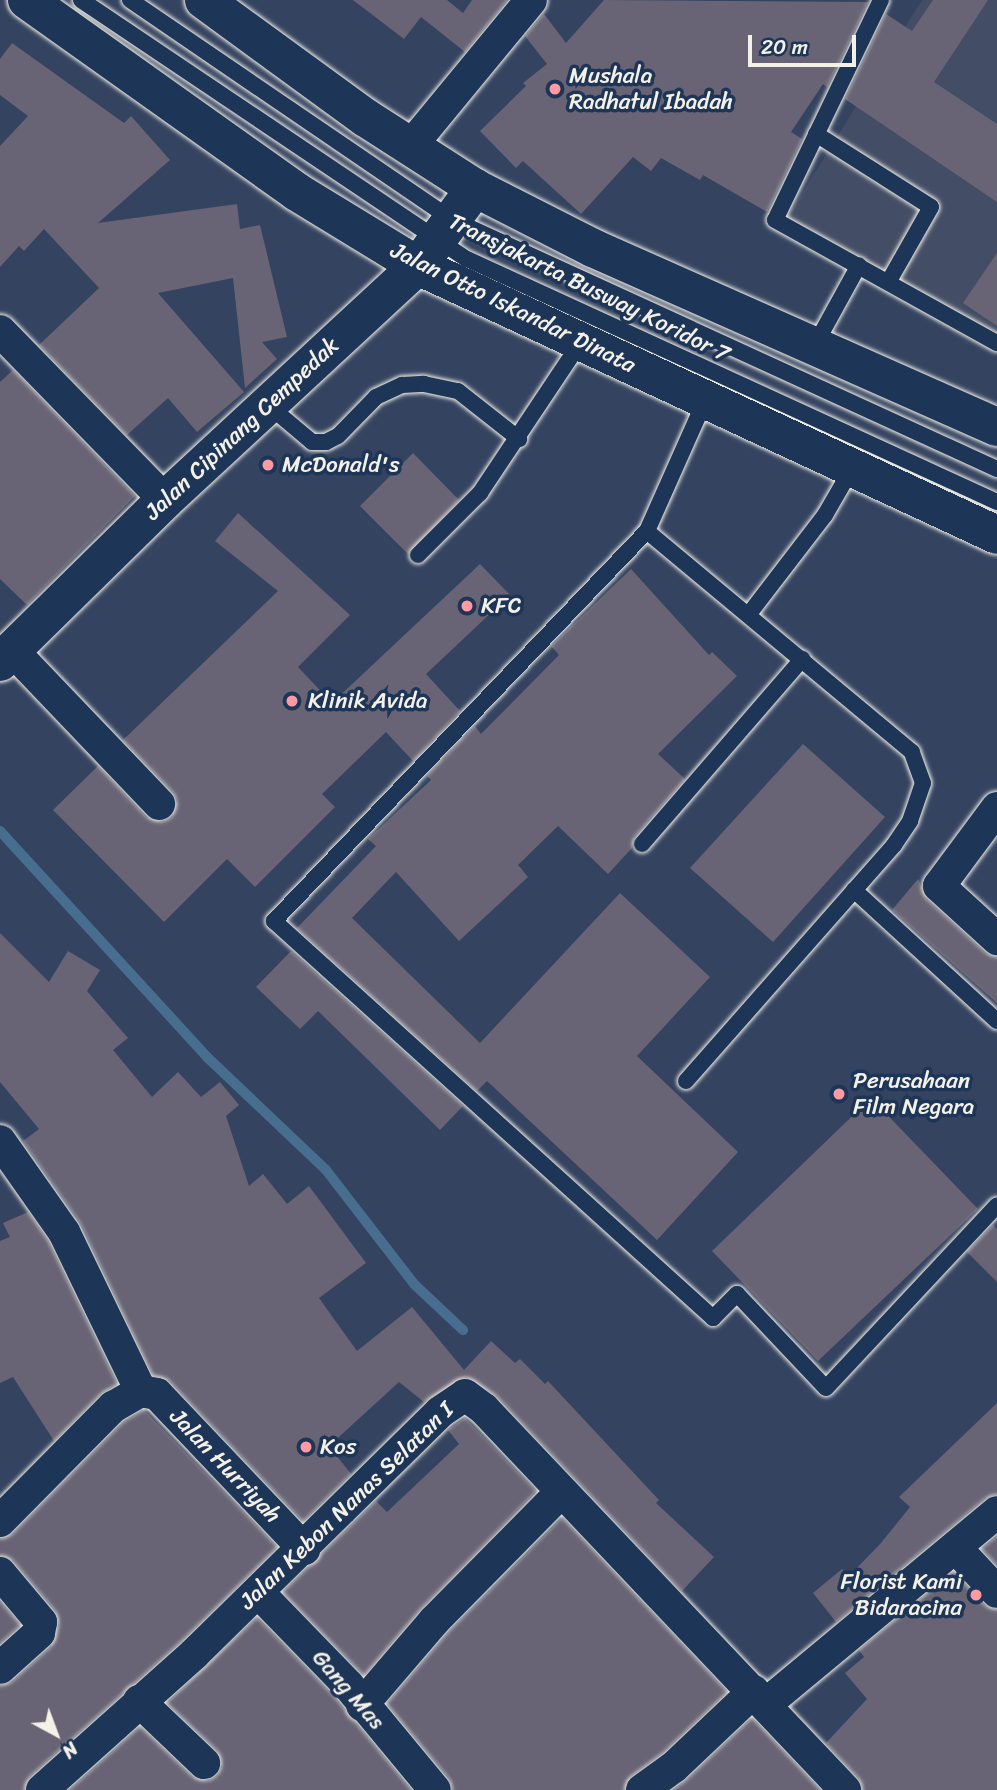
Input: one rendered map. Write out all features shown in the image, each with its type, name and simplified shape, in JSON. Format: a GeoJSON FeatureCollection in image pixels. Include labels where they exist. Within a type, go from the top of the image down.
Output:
{"type":"FeatureCollection","features":[{"type":"Feature","properties":{"kind":"main road","name":"Jalan Otto Iskandar Dinata"},"geometry":{"type":"LineString","coordinates":[[27,0],[297,192],[435,242],[580,343],[997,535]]}},
{"type":"Feature","properties":{"kind":"main road"},"geometry":{"type":"LineString","coordinates":[[204,0],[410,147],[475,188],[593,248],[997,427]]}},
{"type":"Feature","properties":{"kind":"main road","name":"Jalan Cipinang Cempedak"},"geometry":{"type":"LineString","coordinates":[[6,656],[435,242],[475,188]]}},
{"type":"Feature","properties":{"kind":"street"},"geometry":{"type":"LineString","coordinates":[[410,147],[531,0]]}},
{"type":"Feature","properties":{"kind":"street"},"geometry":{"type":"LineString","coordinates":[[0,331],[165,500]]}},
{"type":"Feature","properties":{"kind":"street"},"geometry":{"type":"LineString","coordinates":[[6,656],[159,804]]}},
{"type":"Feature","properties":{"kind":"street"},"geometry":{"type":"LineString","coordinates":[[997,808],[939,886],[997,939]]}},
{"type":"Feature","properties":{"kind":"street"},"geometry":{"type":"LineString","coordinates":[[0,1141],[65,1232],[141,1391],[113,1407],[0,1521]]}},
{"type":"Feature","properties":{"kind":"street","name":"Jalan Hurriyah"},"geometry":{"type":"LineString","coordinates":[[141,1391],[158,1394],[304,1549]]}},
{"type":"Feature","properties":{"kind":"street","name":"Jalan Kebon Nanas Selatan I"},"geometry":{"type":"LineString","coordinates":[[42,1790],[304,1549],[440,1412],[465,1395],[484,1409],[845,1790]]}},
{"type":"Feature","properties":{"kind":"street"},"geometry":{"type":"LineString","coordinates":[[362,1705],[434,1621],[561,1492]]}},
{"type":"Feature","properties":{"kind":"street"},"geometry":{"type":"LineString","coordinates":[[642,1790],[674,1768],[760,1698],[956,1548],[997,1512]]}},
{"type":"Feature","properties":{"kind":"street"},"geometry":{"type":"LineString","coordinates":[[956,1548],[997,1592]]}},
{"type":"Feature","properties":{"kind":"street"},"geometry":{"type":"LineString","coordinates":[[0,1573],[41,1622],[39,1633],[0,1668]]}},
{"type":"Feature","properties":{"kind":"street","name":"Gang Mas"},"geometry":{"type":"LineString","coordinates":[[258,1592],[348,1685],[435,1790]]}},
{"type":"Feature","properties":{"kind":"street"},"geometry":{"type":"LineString","coordinates":[[139,1701],[204,1763]]}},
{"type":"Feature","properties":{"kind":"lane","name":"Transjakarta Busway Koridor 7"},"geometry":{"type":"LineString","coordinates":[[81,0],[435,242],[723,379],[997,502]]}},
{"type":"Feature","properties":{"kind":"lane","name":"Transjakarta Busway Koridor 7"},"geometry":{"type":"LineString","coordinates":[[130,0],[435,242],[997,470]]}},
{"type":"Feature","properties":{"kind":"lane"},"geometry":{"type":"LineString","coordinates":[[881,0],[775,220],[997,343]]}},
{"type":"Feature","properties":{"kind":"lane"},"geometry":{"type":"LineString","coordinates":[[816,134],[931,207],[889,281]]}},
{"type":"Feature","properties":{"kind":"lane"},"geometry":{"type":"LineString","coordinates":[[815,345],[859,265]]}},
{"type":"Feature","properties":{"kind":"lane"},"geometry":{"type":"LineString","coordinates":[[418,555],[480,493],[519,439],[580,343]]}},
{"type":"Feature","properties":{"kind":"lane"},"geometry":{"type":"LineString","coordinates":[[268,404],[312,442],[326,442],[338,436],[376,397],[402,385],[424,384],[458,391],[519,439]]}},
{"type":"Feature","properties":{"kind":"lane"},"geometry":{"type":"LineString","coordinates":[[705,401],[647,531],[274,921],[713,1318],[737,1294],[827,1388],[997,1205]]}},
{"type":"Feature","properties":{"kind":"lane"},"geometry":{"type":"LineString","coordinates":[[749,614],[825,515],[851,470]]}},
{"type":"Feature","properties":{"kind":"lane"},"geometry":{"type":"LineString","coordinates":[[647,531],[912,752],[923,783],[910,821],[854,890],[686,1082]]}},
{"type":"Feature","properties":{"kind":"lane"},"geometry":{"type":"LineString","coordinates":[[642,844],[802,659]]}},
{"type":"Feature","properties":{"kind":"lane"},"geometry":{"type":"LineString","coordinates":[[854,890],[997,1021]]}},
{"type":"Feature","properties":{"kind":"shaded area"},"geometry":{"type":"Polygon","coordinates":[[[922,0],[997,0],[997,352],[780,229],[922,0]]]}},
{"type":"Feature","properties":{"kind":"building"},"geometry":{"type":"Polygon","coordinates":[[[353,0],[447,0],[463,13],[472,0],[507,0],[465,52],[421,17],[404,39],[353,0]]]}},
{"type":"Feature","properties":{"kind":"building"},"geometry":{"type":"Polygon","coordinates":[[[604,0],[868,2],[827,87],[823,84],[791,132],[802,139],[767,212],[703,175],[700,180],[661,158],[651,171],[633,157],[581,214],[523,161],[516,168],[480,131],[526,86],[523,83],[547,64],[525,36],[544,14],[566,43],[604,0]]]}},
{"type":"Feature","properties":{"kind":"building"},"geometry":{"type":"Polygon","coordinates":[[[933,0],[988,0],[934,82],[997,124],[997,202],[845,99],[886,14],[912,31],[933,0]]]}},
{"type":"Feature","properties":{"kind":"building"},"geometry":{"type":"Polygon","coordinates":[[[12,43],[124,123],[131,116],[170,160],[98,223],[237,204],[240,229],[260,225],[287,337],[262,342],[277,359],[245,388],[233,278],[158,293],[244,392],[197,432],[168,398],[127,435],[39,345],[99,288],[44,229],[24,251],[19,246],[0,267],[0,146],[28,116],[0,95],[0,59],[12,43]]]}},
{"type":"Feature","properties":{"kind":"building"},"geometry":{"type":"Polygon","coordinates":[[[997,253],[997,326],[963,303],[997,253]]]}},
{"type":"Feature","properties":{"kind":"building"},"geometry":{"type":"Polygon","coordinates":[[[13,370],[135,496],[27,605],[0,579],[0,382],[13,370]]]}},
{"type":"Feature","properties":{"kind":"building"},"geometry":{"type":"Polygon","coordinates":[[[413,453],[459,500],[408,554],[360,506],[413,453]]]}},
{"type":"Feature","properties":{"kind":"building"},"geometry":{"type":"Polygon","coordinates":[[[238,513],[350,615],[298,667],[332,703],[480,564],[510,595],[426,674],[460,711],[413,761],[386,732],[322,794],[335,807],[255,887],[227,859],[164,922],[53,810],[98,766],[146,817],[163,822],[172,817],[177,800],[173,792],[123,740],[278,591],[215,541],[238,513]]]}},
{"type":"Feature","properties":{"kind":"building"},"geometry":{"type":"Polygon","coordinates":[[[631,569],[709,655],[712,652],[737,676],[658,754],[685,779],[634,837],[632,848],[608,874],[558,826],[518,865],[528,877],[459,941],[396,872],[352,918],[480,1043],[620,893],[710,977],[637,1056],[738,1152],[657,1240],[487,1081],[477,1091],[297,928],[376,846],[368,839],[431,780],[427,776],[475,726],[481,734],[559,655],[551,646],[631,569]]]}},
{"type":"Feature","properties":{"kind":"building"},"geometry":{"type":"Polygon","coordinates":[[[803,744],[885,817],[773,942],[690,868],[803,744]]]}},
{"type":"Feature","properties":{"kind":"building"},"geometry":{"type":"Polygon","coordinates":[[[918,879],[927,900],[985,953],[997,957],[997,1003],[892,910],[918,879]]]}},
{"type":"Feature","properties":{"kind":"building"},"geometry":{"type":"Polygon","coordinates":[[[0,933],[49,982],[68,951],[100,970],[87,991],[128,1038],[113,1050],[152,1097],[178,1072],[201,1097],[220,1082],[239,1105],[226,1116],[249,1186],[263,1174],[287,1204],[309,1186],[366,1263],[319,1298],[357,1351],[412,1307],[464,1370],[491,1341],[515,1363],[520,1359],[545,1384],[548,1381],[659,1500],[656,1503],[714,1557],[682,1591],[497,1396],[466,1377],[424,1402],[399,1382],[329,1446],[351,1474],[303,1521],[170,1381],[153,1375],[81,1224],[23,1141],[39,1129],[0,1082],[0,933]]]}},
{"type":"Feature","properties":{"kind":"building"},"geometry":{"type":"Polygon","coordinates":[[[291,951],[463,1106],[440,1130],[318,1011],[300,1029],[256,987],[291,951]]]}},
{"type":"Feature","properties":{"kind":"building"},"geometry":{"type":"Polygon","coordinates":[[[871,1098],[978,1209],[818,1361],[712,1251],[871,1098]]]}},
{"type":"Feature","properties":{"kind":"building"},"geometry":{"type":"Polygon","coordinates":[[[28,1212],[48,1241],[117,1384],[100,1394],[54,1441],[13,1377],[0,1383],[0,1241],[10,1237],[3,1223],[28,1212]]]}},
{"type":"Feature","properties":{"kind":"building"},"geometry":{"type":"Polygon","coordinates":[[[993,1225],[997,1229],[997,1282],[967,1252],[993,1225]]]}},
{"type":"Feature","properties":{"kind":"building"},"geometry":{"type":"Polygon","coordinates":[[[997,1403],[997,1494],[985,1498],[836,1622],[813,1593],[842,1569],[848,1577],[881,1543],[910,1507],[899,1497],[997,1403]]]}},
{"type":"Feature","properties":{"kind":"building"},"geometry":{"type":"Polygon","coordinates":[[[144,1410],[277,1547],[181,1641],[30,1776],[24,1790],[0,1790],[0,1686],[12,1682],[51,1647],[59,1625],[55,1610],[14,1561],[0,1555],[0,1539],[13,1534],[124,1422],[144,1410]]]}},
{"type":"Feature","properties":{"kind":"building"},"geometry":{"type":"Polygon","coordinates":[[[465,1418],[536,1491],[421,1608],[364,1675],[283,1592],[376,1501],[387,1512],[459,1444],[448,1430],[465,1418]]]}},
{"type":"Feature","properties":{"kind":"building"},"geometry":{"type":"Polygon","coordinates":[[[562,1518],[727,1692],[662,1753],[631,1776],[624,1790],[453,1790],[449,1778],[387,1704],[448,1633],[562,1518]]]}},
{"type":"Feature","properties":{"kind":"building"},"geometry":{"type":"Polygon","coordinates":[[[997,1536],[997,1565],[982,1549],[997,1536]]]}},
{"type":"Feature","properties":{"kind":"building"},"geometry":{"type":"Polygon","coordinates":[[[953,1572],[984,1605],[997,1610],[997,1790],[863,1790],[858,1777],[826,1743],[867,1699],[845,1673],[864,1657],[859,1650],[953,1572]]]}},
{"type":"Feature","properties":{"kind":"building"},"geometry":{"type":"Polygon","coordinates":[[[0,1602],[20,1625],[0,1643],[0,1602]]]}},
{"type":"Feature","properties":{"kind":"building"},"geometry":{"type":"Polygon","coordinates":[[[257,1618],[334,1697],[411,1790],[70,1790],[140,1727],[192,1777],[208,1781],[217,1776],[222,1767],[217,1750],[167,1703],[257,1618]]]}},
{"type":"Feature","properties":{"kind":"building"},"geometry":{"type":"Polygon","coordinates":[[[752,1718],[820,1790],[673,1790],[687,1780],[752,1718]]]}},
{"type":"Feature","properties":{"kind":"waterway"},"geometry":{"type":"LineString","coordinates":[[0,831],[207,1057],[326,1170],[415,1285],[463,1330]]}},
{"type":"Feature","properties":{"kind":"place","name":"Mushala Radhatul Ibadah"},"geometry":{"type":"Point","coordinates":[555,89]}},
{"type":"Feature","properties":{"kind":"place","name":"McDonald's"},"geometry":{"type":"Point","coordinates":[268,465]}},
{"type":"Feature","properties":{"kind":"place","name":"KFC"},"geometry":{"type":"Point","coordinates":[467,606]}},
{"type":"Feature","properties":{"kind":"place","name":"Klinik Avida"},"geometry":{"type":"Point","coordinates":[292,701]}},
{"type":"Feature","properties":{"kind":"place","name":"Perusahaan Film Negara"},"geometry":{"type":"Point","coordinates":[839,1094]}},
{"type":"Feature","properties":{"kind":"place","name":"Kos"},"geometry":{"type":"Point","coordinates":[306,1447]}},
{"type":"Feature","properties":{"kind":"place","name":"Florist Kami Bidaracina"},"geometry":{"type":"Point","coordinates":[976,1595]}}]}
